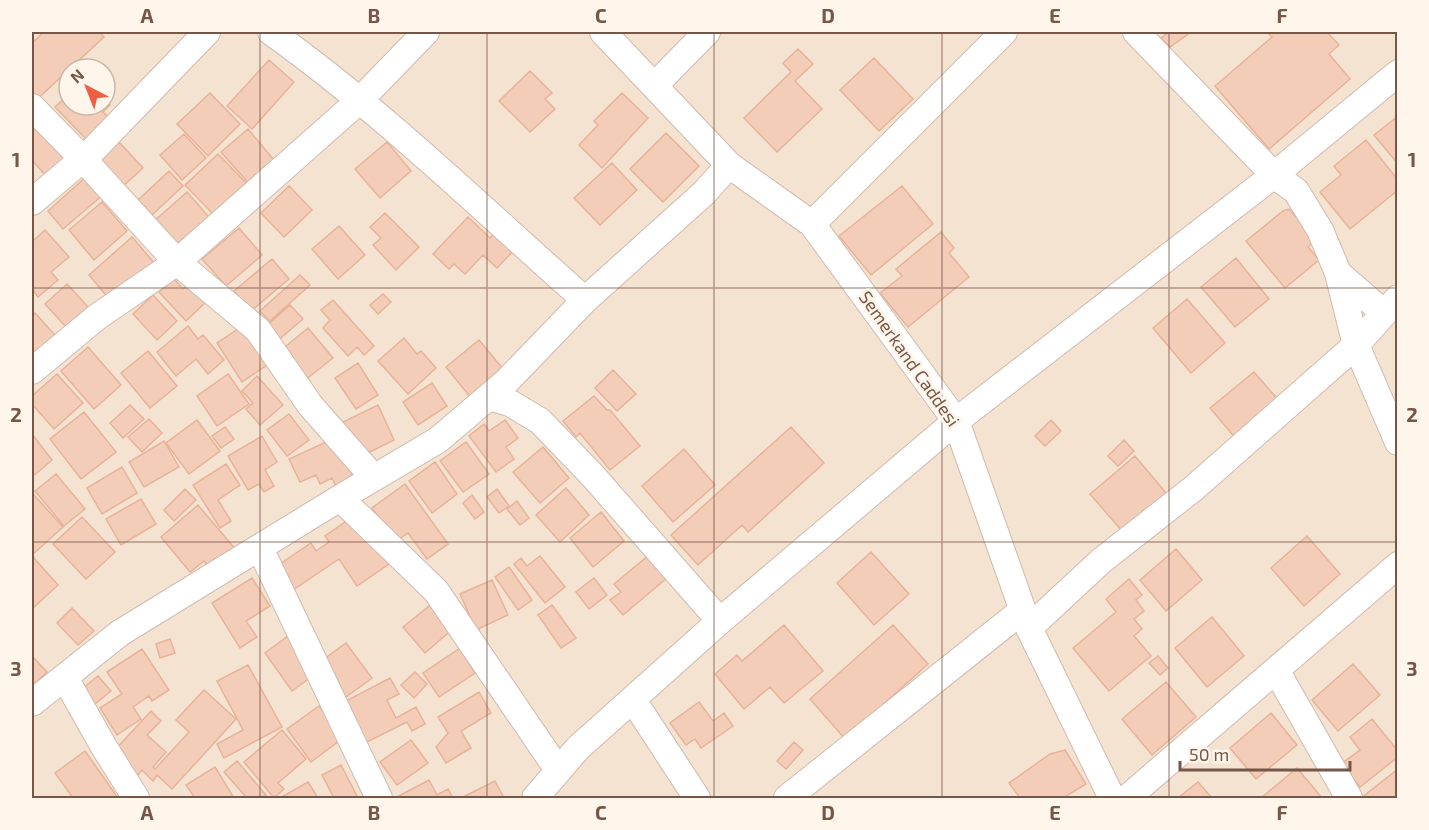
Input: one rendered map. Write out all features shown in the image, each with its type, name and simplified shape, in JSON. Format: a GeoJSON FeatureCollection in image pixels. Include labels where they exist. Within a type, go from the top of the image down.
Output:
{"type":"FeatureCollection","features":[{"type":"Feature","properties":{"kind":"street"},"geometry":{"type":"LineString","coordinates":[[32,202],[83,159],[207,32]]}},
{"type":"Feature","properties":{"kind":"street"},"geometry":{"type":"LineString","coordinates":[[271,32],[320,66],[360,100],[585,300]]}},
{"type":"Feature","properties":{"kind":"street"},"geometry":{"type":"LineString","coordinates":[[32,371],[97,317],[177,262],[360,100],[426,32]]}},
{"type":"Feature","properties":{"kind":"street","name":"Semerkand Caddesi"},"geometry":{"type":"LineString","coordinates":[[603,32],[729,165],[812,224],[957,421],[1026,619],[1112,798]]}},
{"type":"Feature","properties":{"kind":"street"},"geometry":{"type":"LineString","coordinates":[[654,86],[707,32]]}},
{"type":"Feature","properties":{"kind":"street"},"geometry":{"type":"LineString","coordinates":[[812,224],[1004,32]]}},
{"type":"Feature","properties":{"kind":"street"},"geometry":{"type":"LineString","coordinates":[[1136,32],[1274,175],[1296,191],[1320,230],[1338,273],[1356,345],[1398,442]]}},
{"type":"Feature","properties":{"kind":"street"},"geometry":{"type":"LineString","coordinates":[[536,798],[578,748],[720,621],[957,421],[1274,175],[1398,73]]}},
{"type":"Feature","properties":{"kind":"street"},"geometry":{"type":"LineString","coordinates":[[32,107],[177,262],[258,330],[310,405],[374,478]]}},
{"type":"Feature","properties":{"kind":"street"},"geometry":{"type":"LineString","coordinates":[[32,704],[120,633],[438,440],[489,397],[585,300],[704,192],[729,165]]}},
{"type":"Feature","properties":{"kind":"street"},"geometry":{"type":"LineString","coordinates":[[787,798],[1026,619],[1194,488],[1356,345],[1391,306],[1338,273]]}},
{"type":"Feature","properties":{"kind":"street"},"geometry":{"type":"LineString","coordinates":[[489,397],[510,403],[540,421],[593,476],[720,621]]}},
{"type":"Feature","properties":{"kind":"street"},"geometry":{"type":"LineString","coordinates":[[340,498],[436,591],[558,770]]}},
{"type":"Feature","properties":{"kind":"street"},"geometry":{"type":"LineString","coordinates":[[260,548],[379,798]]}},
{"type":"Feature","properties":{"kind":"street"},"geometry":{"type":"LineString","coordinates":[[1127,798],[1398,566]]}},
{"type":"Feature","properties":{"kind":"street"},"geometry":{"type":"LineString","coordinates":[[1276,670],[1349,798]]}},
{"type":"Feature","properties":{"kind":"street"},"geometry":{"type":"LineString","coordinates":[[65,678],[136,798]]}},
{"type":"Feature","properties":{"kind":"street"},"geometry":{"type":"LineString","coordinates":[[633,700],[697,798]]}},
{"type":"Feature","properties":{"kind":"shaded area"},"geometry":{"type":"Polygon","coordinates":[[[32,32],[1397,32],[1397,798],[32,798],[32,32]]]}},
{"type":"Feature","properties":{"kind":"building"},"geometry":{"type":"Polygon","coordinates":[[[44,32],[99,32],[104,37],[82,57],[57,57],[57,81],[34,102],[32,99],[32,43],[44,32]]]}},
{"type":"Feature","properties":{"kind":"building"},"geometry":{"type":"Polygon","coordinates":[[[1169,32],[1191,32],[1170,47],[1161,38],[1169,32]]]}},
{"type":"Feature","properties":{"kind":"building"},"geometry":{"type":"Polygon","coordinates":[[[1267,32],[1327,32],[1339,45],[1329,54],[1350,79],[1269,149],[1215,86],[1272,37],[1267,32]]]}},
{"type":"Feature","properties":{"kind":"building"},"geometry":{"type":"Polygon","coordinates":[[[798,49],[813,64],[795,81],[822,109],[777,152],[744,118],[791,72],[783,63],[798,49]]]}},
{"type":"Feature","properties":{"kind":"building"},"geometry":{"type":"Polygon","coordinates":[[[874,58],[913,99],[879,131],[840,90],[874,58]]]}},
{"type":"Feature","properties":{"kind":"building"},"geometry":{"type":"Polygon","coordinates":[[[269,60],[294,82],[252,129],[227,106],[269,60]]]}},
{"type":"Feature","properties":{"kind":"building"},"geometry":{"type":"Polygon","coordinates":[[[530,71],[552,93],[545,99],[555,109],[530,132],[499,101],[530,71]]]}},
{"type":"Feature","properties":{"kind":"building"},"geometry":{"type":"Polygon","coordinates":[[[210,93],[240,124],[208,156],[177,124],[210,93]]]}},
{"type":"Feature","properties":{"kind":"building"},"geometry":{"type":"Polygon","coordinates":[[[622,93],[648,118],[602,168],[579,145],[598,125],[594,121],[622,93]]]}},
{"type":"Feature","properties":{"kind":"building"},"geometry":{"type":"Polygon","coordinates":[[[1398,116],[1398,164],[1374,135],[1398,116]]]}},
{"type":"Feature","properties":{"kind":"building"},"geometry":{"type":"Polygon","coordinates":[[[65,117],[108,117],[86,139],[65,117]]]}},
{"type":"Feature","properties":{"kind":"building"},"geometry":{"type":"Polygon","coordinates":[[[32,123],[66,159],[46,176],[32,160],[32,123]]]}},
{"type":"Feature","properties":{"kind":"building"},"geometry":{"type":"Polygon","coordinates":[[[248,129],[278,165],[252,187],[221,152],[248,129]]]}},
{"type":"Feature","properties":{"kind":"building"},"geometry":{"type":"Polygon","coordinates":[[[666,133],[699,166],[663,202],[630,169],[666,133]]]}},
{"type":"Feature","properties":{"kind":"building"},"geometry":{"type":"Polygon","coordinates":[[[184,134],[206,158],[182,180],[160,155],[184,134]]]}},
{"type":"Feature","properties":{"kind":"building"},"geometry":{"type":"Polygon","coordinates":[[[1366,140],[1398,180],[1398,190],[1350,229],[1320,192],[1341,175],[1334,166],[1366,140]]]}},
{"type":"Feature","properties":{"kind":"building"},"geometry":{"type":"Polygon","coordinates":[[[119,142],[143,168],[121,188],[97,161],[119,142]]]}},
{"type":"Feature","properties":{"kind":"building"},"geometry":{"type":"Polygon","coordinates":[[[387,142],[411,171],[380,198],[355,169],[387,142]]]}},
{"type":"Feature","properties":{"kind":"building"},"geometry":{"type":"Polygon","coordinates":[[[218,154],[248,185],[216,217],[185,185],[218,154]]]}},
{"type":"Feature","properties":{"kind":"building"},"geometry":{"type":"Polygon","coordinates":[[[612,163],[637,190],[600,225],[574,198],[612,163]]]}},
{"type":"Feature","properties":{"kind":"building"},"geometry":{"type":"Polygon","coordinates":[[[169,171],[183,186],[151,216],[137,201],[169,171]]]}},
{"type":"Feature","properties":{"kind":"building"},"geometry":{"type":"Polygon","coordinates":[[[88,175],[104,194],[63,229],[48,211],[88,175]]]}},
{"type":"Feature","properties":{"kind":"building"},"geometry":{"type":"Polygon","coordinates":[[[289,186],[312,210],[284,237],[261,213],[289,186]]]}},
{"type":"Feature","properties":{"kind":"building"},"geometry":{"type":"Polygon","coordinates":[[[902,186],[933,224],[871,275],[839,236],[902,186]]]}},
{"type":"Feature","properties":{"kind":"building"},"geometry":{"type":"Polygon","coordinates":[[[187,192],[214,223],[179,252],[153,222],[187,192]]]}},
{"type":"Feature","properties":{"kind":"building"},"geometry":{"type":"Polygon","coordinates":[[[102,202],[127,231],[94,260],[69,230],[102,202]]]}},
{"type":"Feature","properties":{"kind":"building"},"geometry":{"type":"Polygon","coordinates":[[[1289,209],[1316,241],[1308,247],[1319,260],[1285,288],[1246,241],[1283,211],[1289,209]]]}},
{"type":"Feature","properties":{"kind":"building"},"geometry":{"type":"Polygon","coordinates":[[[385,213],[419,247],[396,270],[373,245],[381,238],[370,227],[385,213]]]}},
{"type":"Feature","properties":{"kind":"building"},"geometry":{"type":"Polygon","coordinates":[[[468,217],[490,238],[496,232],[515,249],[497,268],[483,255],[465,274],[454,264],[449,269],[433,254],[468,217]]]}},
{"type":"Feature","properties":{"kind":"building"},"geometry":{"type":"Polygon","coordinates":[[[339,226],[365,255],[338,279],[312,249],[339,226]]]}},
{"type":"Feature","properties":{"kind":"building"},"geometry":{"type":"Polygon","coordinates":[[[239,228],[262,255],[226,286],[202,259],[239,228]]]}},
{"type":"Feature","properties":{"kind":"building"},"geometry":{"type":"Polygon","coordinates":[[[45,230],[69,257],[51,272],[58,280],[38,297],[32,289],[32,240],[45,230]]]}},
{"type":"Feature","properties":{"kind":"building"},"geometry":{"type":"Polygon","coordinates":[[[941,232],[954,248],[949,253],[969,277],[908,327],[880,293],[902,276],[896,269],[941,232]]]}},
{"type":"Feature","properties":{"kind":"building"},"geometry":{"type":"Polygon","coordinates":[[[132,237],[156,265],[110,300],[89,275],[132,237]]]}},
{"type":"Feature","properties":{"kind":"building"},"geometry":{"type":"Polygon","coordinates":[[[1236,258],[1269,299],[1235,327],[1201,287],[1236,258]]]}},
{"type":"Feature","properties":{"kind":"building"},"geometry":{"type":"Polygon","coordinates":[[[272,259],[289,279],[251,311],[234,291],[272,259]]]}},
{"type":"Feature","properties":{"kind":"building"},"geometry":{"type":"Polygon","coordinates":[[[300,275],[310,285],[270,321],[260,311],[300,275]]]}},
{"type":"Feature","properties":{"kind":"building"},"geometry":{"type":"Polygon","coordinates":[[[174,279],[183,289],[190,282],[207,301],[186,321],[159,292],[174,279]]]}},
{"type":"Feature","properties":{"kind":"building"},"geometry":{"type":"Polygon","coordinates":[[[67,284],[89,308],[67,328],[45,304],[67,284]]]}},
{"type":"Feature","properties":{"kind":"building"},"geometry":{"type":"Polygon","coordinates":[[[383,294],[391,302],[378,314],[370,305],[383,294]]]}},
{"type":"Feature","properties":{"kind":"building"},"geometry":{"type":"Polygon","coordinates":[[[153,295],[177,321],[157,340],[133,314],[153,295]]]}},
{"type":"Feature","properties":{"kind":"building"},"geometry":{"type":"Polygon","coordinates":[[[1187,299],[1225,343],[1191,373],[1153,328],[1187,299]]]}},
{"type":"Feature","properties":{"kind":"building"},"geometry":{"type":"Polygon","coordinates":[[[333,300],[374,346],[364,355],[357,347],[348,356],[323,328],[330,320],[321,310],[333,300]]]}},
{"type":"Feature","properties":{"kind":"building"},"geometry":{"type":"Polygon","coordinates":[[[290,305],[303,319],[276,342],[264,328],[290,305]]]}},
{"type":"Feature","properties":{"kind":"building"},"geometry":{"type":"Polygon","coordinates":[[[35,313],[62,343],[32,361],[32,316],[35,313]]]}},
{"type":"Feature","properties":{"kind":"building"},"geometry":{"type":"Polygon","coordinates":[[[247,323],[273,361],[242,382],[217,343],[247,323]]]}},
{"type":"Feature","properties":{"kind":"building"},"geometry":{"type":"Polygon","coordinates":[[[188,326],[198,339],[203,335],[224,360],[208,374],[196,359],[176,376],[157,352],[188,326]]]}},
{"type":"Feature","properties":{"kind":"building"},"geometry":{"type":"Polygon","coordinates":[[[308,328],[333,358],[304,381],[280,351],[308,328]]]}},
{"type":"Feature","properties":{"kind":"building"},"geometry":{"type":"Polygon","coordinates":[[[404,338],[417,354],[421,351],[436,368],[408,394],[378,361],[404,338]]]}},
{"type":"Feature","properties":{"kind":"building"},"geometry":{"type":"Polygon","coordinates":[[[479,340],[504,370],[471,398],[446,367],[479,340]]]}},
{"type":"Feature","properties":{"kind":"building"},"geometry":{"type":"Polygon","coordinates":[[[88,347],[121,385],[94,409],[61,371],[88,347]]]}},
{"type":"Feature","properties":{"kind":"building"},"geometry":{"type":"Polygon","coordinates":[[[148,351],[177,386],[150,408],[121,373],[148,351]]]}},
{"type":"Feature","properties":{"kind":"building"},"geometry":{"type":"Polygon","coordinates":[[[358,363],[378,395],[356,409],[335,378],[358,363]]]}},
{"type":"Feature","properties":{"kind":"building"},"geometry":{"type":"Polygon","coordinates":[[[613,370],[636,394],[617,411],[595,388],[613,370]]]}},
{"type":"Feature","properties":{"kind":"building"},"geometry":{"type":"Polygon","coordinates":[[[1254,372],[1281,403],[1237,440],[1210,408],[1254,372]]]}},
{"type":"Feature","properties":{"kind":"building"},"geometry":{"type":"Polygon","coordinates":[[[57,374],[83,403],[54,429],[32,404],[32,396],[57,374]]]}},
{"type":"Feature","properties":{"kind":"building"},"geometry":{"type":"Polygon","coordinates":[[[228,374],[249,404],[217,426],[197,396],[228,374]]]}},
{"type":"Feature","properties":{"kind":"building"},"geometry":{"type":"Polygon","coordinates":[[[257,376],[283,405],[260,425],[246,409],[253,403],[242,391],[257,376]]]}},
{"type":"Feature","properties":{"kind":"building"},"geometry":{"type":"Polygon","coordinates":[[[432,383],[447,406],[418,425],[403,402],[432,383]]]}},
{"type":"Feature","properties":{"kind":"building"},"geometry":{"type":"Polygon","coordinates":[[[594,396],[607,410],[610,410],[640,446],[610,470],[580,433],[576,437],[563,421],[594,396]]]}},
{"type":"Feature","properties":{"kind":"building"},"geometry":{"type":"Polygon","coordinates":[[[130,405],[144,419],[123,438],[110,423],[130,405]]]}},
{"type":"Feature","properties":{"kind":"building"},"geometry":{"type":"Polygon","coordinates":[[[378,405],[394,440],[360,457],[343,422],[378,405]]]}},
{"type":"Feature","properties":{"kind":"building"},"geometry":{"type":"Polygon","coordinates":[[[84,412],[116,452],[81,479],[50,439],[84,412]]]}},
{"type":"Feature","properties":{"kind":"building"},"geometry":{"type":"Polygon","coordinates":[[[289,414],[309,440],[287,456],[267,430],[289,414]]]}},
{"type":"Feature","properties":{"kind":"building"},"geometry":{"type":"Polygon","coordinates":[[[149,419],[162,433],[142,452],[128,437],[149,419]]]}},
{"type":"Feature","properties":{"kind":"building"},"geometry":{"type":"Polygon","coordinates":[[[197,420],[220,451],[189,474],[166,443],[197,420]]]}},
{"type":"Feature","properties":{"kind":"building"},"geometry":{"type":"Polygon","coordinates":[[[505,420],[518,438],[506,447],[514,459],[496,472],[469,436],[484,424],[489,431],[505,420]]]}},
{"type":"Feature","properties":{"kind":"building"},"geometry":{"type":"Polygon","coordinates":[[[1051,420],[1061,431],[1045,446],[1035,436],[1051,420]]]}},
{"type":"Feature","properties":{"kind":"building"},"geometry":{"type":"Polygon","coordinates":[[[225,427],[234,439],[221,448],[212,436],[225,427]]]}},
{"type":"Feature","properties":{"kind":"building"},"geometry":{"type":"Polygon","coordinates":[[[791,427],[824,463],[748,532],[742,525],[698,565],[671,535],[791,427]]]}},
{"type":"Feature","properties":{"kind":"building"},"geometry":{"type":"Polygon","coordinates":[[[32,434],[52,460],[32,477],[32,434]]]}},
{"type":"Feature","properties":{"kind":"building"},"geometry":{"type":"Polygon","coordinates":[[[262,436],[277,462],[265,470],[274,486],[264,492],[259,484],[248,490],[228,456],[262,436]]]}},
{"type":"Feature","properties":{"kind":"building"},"geometry":{"type":"Polygon","coordinates":[[[335,438],[356,483],[338,491],[332,478],[320,484],[316,475],[300,482],[289,459],[335,438]]]}},
{"type":"Feature","properties":{"kind":"building"},"geometry":{"type":"Polygon","coordinates":[[[1124,440],[1134,451],[1118,466],[1108,456],[1124,440]]]}},
{"type":"Feature","properties":{"kind":"building"},"geometry":{"type":"Polygon","coordinates":[[[164,441],[179,467],[144,487],[129,462],[164,441]]]}},
{"type":"Feature","properties":{"kind":"building"},"geometry":{"type":"Polygon","coordinates":[[[466,442],[489,474],[463,492],[440,461],[466,442]]]}},
{"type":"Feature","properties":{"kind":"building"},"geometry":{"type":"Polygon","coordinates":[[[543,447],[569,478],[540,503],[513,472],[543,447]]]}},
{"type":"Feature","properties":{"kind":"building"},"geometry":{"type":"Polygon","coordinates":[[[684,449],[715,485],[673,522],[642,486],[684,449]]]}},
{"type":"Feature","properties":{"kind":"building"},"geometry":{"type":"Polygon","coordinates":[[[1135,456],[1166,493],[1122,531],[1090,494],[1135,456]]]}},
{"type":"Feature","properties":{"kind":"building"},"geometry":{"type":"Polygon","coordinates":[[[435,462],[457,494],[432,513],[409,481],[435,462]]]}},
{"type":"Feature","properties":{"kind":"building"},"geometry":{"type":"Polygon","coordinates":[[[226,464],[240,485],[218,500],[231,521],[220,528],[193,485],[226,464]]]}},
{"type":"Feature","properties":{"kind":"building"},"geometry":{"type":"Polygon","coordinates":[[[122,467],[137,493],[102,514],[87,488],[122,467]]]}},
{"type":"Feature","properties":{"kind":"building"},"geometry":{"type":"Polygon","coordinates":[[[56,474],[85,509],[64,526],[35,491],[56,474]]]}},
{"type":"Feature","properties":{"kind":"building"},"geometry":{"type":"Polygon","coordinates":[[[405,484],[448,544],[427,559],[408,533],[396,541],[372,508],[405,484]]]}},
{"type":"Feature","properties":{"kind":"building"},"geometry":{"type":"Polygon","coordinates":[[[566,488],[589,515],[560,542],[536,515],[566,488]]]}},
{"type":"Feature","properties":{"kind":"building"},"geometry":{"type":"Polygon","coordinates":[[[185,489],[196,500],[174,521],[164,510],[185,489]]]}},
{"type":"Feature","properties":{"kind":"building"},"geometry":{"type":"Polygon","coordinates":[[[497,489],[509,506],[499,513],[487,497],[497,489]]]}},
{"type":"Feature","properties":{"kind":"building"},"geometry":{"type":"Polygon","coordinates":[[[34,495],[63,527],[32,555],[32,497],[34,495]]]}},
{"type":"Feature","properties":{"kind":"building"},"geometry":{"type":"Polygon","coordinates":[[[472,495],[484,512],[475,519],[463,503],[472,495]]]}},
{"type":"Feature","properties":{"kind":"building"},"geometry":{"type":"Polygon","coordinates":[[[141,499],[156,524],[121,545],[106,519],[141,499]]]}},
{"type":"Feature","properties":{"kind":"building"},"geometry":{"type":"Polygon","coordinates":[[[517,501],[529,518],[520,525],[507,509],[517,501]]]}},
{"type":"Feature","properties":{"kind":"building"},"geometry":{"type":"Polygon","coordinates":[[[198,505],[236,550],[212,570],[204,561],[190,572],[161,537],[198,505]]]}},
{"type":"Feature","properties":{"kind":"building"},"geometry":{"type":"Polygon","coordinates":[[[601,512],[624,541],[593,567],[570,538],[601,512]]]}},
{"type":"Feature","properties":{"kind":"building"},"geometry":{"type":"Polygon","coordinates":[[[82,517],[115,552],[86,579],[53,544],[82,517]]]}},
{"type":"Feature","properties":{"kind":"building"},"geometry":{"type":"Polygon","coordinates":[[[348,520],[356,531],[363,526],[389,564],[357,586],[339,559],[290,592],[274,568],[311,543],[316,551],[329,542],[325,536],[348,520]]]}},
{"type":"Feature","properties":{"kind":"building"},"geometry":{"type":"Polygon","coordinates":[[[1307,536],[1340,574],[1304,606],[1271,568],[1307,536]]]}},
{"type":"Feature","properties":{"kind":"building"},"geometry":{"type":"Polygon","coordinates":[[[1176,549],[1202,580],[1166,611],[1140,580],[1176,549]]]}},
{"type":"Feature","properties":{"kind":"building"},"geometry":{"type":"Polygon","coordinates":[[[871,552],[909,594],[874,625],[837,583],[871,552]]]}},
{"type":"Feature","properties":{"kind":"building"},"geometry":{"type":"Polygon","coordinates":[[[649,555],[667,578],[623,615],[610,600],[621,592],[614,584],[649,555]]]}},
{"type":"Feature","properties":{"kind":"building"},"geometry":{"type":"Polygon","coordinates":[[[540,556],[565,587],[545,603],[514,564],[521,558],[527,566],[540,556]]]}},
{"type":"Feature","properties":{"kind":"building"},"geometry":{"type":"Polygon","coordinates":[[[32,558],[58,585],[32,609],[32,558]]]}},
{"type":"Feature","properties":{"kind":"building"},"geometry":{"type":"Polygon","coordinates":[[[509,567],[532,600],[518,610],[495,577],[509,567]]]}},
{"type":"Feature","properties":{"kind":"building"},"geometry":{"type":"Polygon","coordinates":[[[252,578],[270,606],[246,621],[257,637],[240,648],[212,603],[252,578]]]}},
{"type":"Feature","properties":{"kind":"building"},"geometry":{"type":"Polygon","coordinates":[[[594,578],[607,595],[589,609],[576,592],[594,578]]]}},
{"type":"Feature","properties":{"kind":"building"},"geometry":{"type":"Polygon","coordinates":[[[1129,579],[1142,595],[1136,600],[1144,611],[1134,619],[1142,629],[1134,636],[1151,656],[1109,691],[1073,648],[1116,612],[1106,599],[1129,579]]]}},
{"type":"Feature","properties":{"kind":"building"},"geometry":{"type":"Polygon","coordinates":[[[492,580],[508,615],[476,630],[460,594],[492,580]]]}},
{"type":"Feature","properties":{"kind":"building"},"geometry":{"type":"Polygon","coordinates":[[[434,602],[455,627],[425,653],[403,627],[434,602]]]}},
{"type":"Feature","properties":{"kind":"building"},"geometry":{"type":"Polygon","coordinates":[[[552,605],[576,638],[561,648],[538,615],[552,605]]]}},
{"type":"Feature","properties":{"kind":"building"},"geometry":{"type":"Polygon","coordinates":[[[72,608],[94,631],[78,645],[57,623],[72,608]]]}},
{"type":"Feature","properties":{"kind":"building"},"geometry":{"type":"Polygon","coordinates":[[[1212,617],[1244,656],[1207,687],[1175,648],[1212,617]]]}},
{"type":"Feature","properties":{"kind":"building"},"geometry":{"type":"Polygon","coordinates":[[[784,625],[823,671],[784,703],[770,687],[744,709],[715,674],[737,655],[742,661],[784,625]]]}},
{"type":"Feature","properties":{"kind":"building"},"geometry":{"type":"Polygon","coordinates":[[[893,625],[928,664],[845,739],[810,699],[893,625]]]}},
{"type":"Feature","properties":{"kind":"building"},"geometry":{"type":"Polygon","coordinates":[[[288,636],[315,674],[292,691],[265,653],[288,636]]]}},
{"type":"Feature","properties":{"kind":"building"},"geometry":{"type":"Polygon","coordinates":[[[170,639],[175,653],[160,658],[156,644],[170,639]]]}},
{"type":"Feature","properties":{"kind":"building"},"geometry":{"type":"Polygon","coordinates":[[[346,643],[372,678],[346,697],[320,662],[346,643]]]}},
{"type":"Feature","properties":{"kind":"building"},"geometry":{"type":"Polygon","coordinates":[[[460,648],[475,673],[439,697],[423,673],[460,648]]]}},
{"type":"Feature","properties":{"kind":"building"},"geometry":{"type":"Polygon","coordinates":[[[142,649],[169,690],[152,701],[149,696],[133,707],[141,719],[117,735],[100,708],[122,694],[107,672],[142,649]]]}},
{"type":"Feature","properties":{"kind":"building"},"geometry":{"type":"Polygon","coordinates":[[[32,656],[47,672],[32,686],[32,656]]]}},
{"type":"Feature","properties":{"kind":"building"},"geometry":{"type":"Polygon","coordinates":[[[1158,656],[1168,668],[1160,675],[1149,663],[1158,656]]]}},
{"type":"Feature","properties":{"kind":"building"},"geometry":{"type":"Polygon","coordinates":[[[1353,664],[1380,695],[1338,731],[1312,700],[1353,664]]]}},
{"type":"Feature","properties":{"kind":"building"},"geometry":{"type":"Polygon","coordinates":[[[248,665],[282,727],[224,758],[217,744],[243,730],[217,681],[248,665]]]}},
{"type":"Feature","properties":{"kind":"building"},"geometry":{"type":"Polygon","coordinates":[[[415,672],[427,684],[414,698],[401,685],[415,672]]]}},
{"type":"Feature","properties":{"kind":"building"},"geometry":{"type":"Polygon","coordinates":[[[98,676],[111,691],[95,704],[82,689],[98,676]]]}},
{"type":"Feature","properties":{"kind":"building"},"geometry":{"type":"Polygon","coordinates":[[[390,678],[399,694],[387,700],[396,718],[416,707],[425,724],[412,731],[407,722],[365,743],[344,702],[390,678]]]}},
{"type":"Feature","properties":{"kind":"building"},"geometry":{"type":"Polygon","coordinates":[[[1166,682],[1196,717],[1152,755],[1122,719],[1166,682]]]}},
{"type":"Feature","properties":{"kind":"building"},"geometry":{"type":"Polygon","coordinates":[[[204,690],[236,719],[172,789],[157,775],[153,781],[142,770],[137,776],[112,753],[151,711],[161,721],[147,735],[166,752],[153,767],[155,769],[189,732],[176,720],[204,690]]]}},
{"type":"Feature","properties":{"kind":"building"},"geometry":{"type":"Polygon","coordinates":[[[479,692],[491,713],[461,731],[471,748],[446,763],[436,747],[448,733],[438,717],[479,692]]]}},
{"type":"Feature","properties":{"kind":"building"},"geometry":{"type":"Polygon","coordinates":[[[699,702],[713,721],[724,713],[733,726],[701,748],[695,739],[686,745],[670,723],[699,702]]]}},
{"type":"Feature","properties":{"kind":"building"},"geometry":{"type":"Polygon","coordinates":[[[319,706],[343,738],[311,762],[287,729],[319,706]]]}},
{"type":"Feature","properties":{"kind":"building"},"geometry":{"type":"Polygon","coordinates":[[[1271,713],[1297,745],[1256,779],[1230,748],[1271,713]]]}},
{"type":"Feature","properties":{"kind":"building"},"geometry":{"type":"Polygon","coordinates":[[[1372,719],[1398,751],[1398,757],[1360,787],[1341,764],[1360,750],[1350,737],[1372,719]]]}},
{"type":"Feature","properties":{"kind":"building"},"geometry":{"type":"Polygon","coordinates":[[[282,730],[306,759],[278,783],[284,789],[274,798],[244,762],[282,730]]]}},
{"type":"Feature","properties":{"kind":"building"},"geometry":{"type":"Polygon","coordinates":[[[411,740],[428,763],[397,785],[380,762],[411,740]]]}},
{"type":"Feature","properties":{"kind":"building"},"geometry":{"type":"Polygon","coordinates":[[[794,742],[803,750],[786,769],[777,761],[794,742]]]}},
{"type":"Feature","properties":{"kind":"building"},"geometry":{"type":"Polygon","coordinates":[[[1065,750],[1086,784],[1063,798],[1020,798],[1009,783],[1050,754],[1065,750]]]}},
{"type":"Feature","properties":{"kind":"building"},"geometry":{"type":"Polygon","coordinates":[[[85,751],[118,798],[73,798],[55,773],[85,751]]]}},
{"type":"Feature","properties":{"kind":"building"},"geometry":{"type":"Polygon","coordinates":[[[237,761],[266,795],[261,798],[247,798],[224,772],[237,761]]]}},
{"type":"Feature","properties":{"kind":"building"},"geometry":{"type":"Polygon","coordinates":[[[341,765],[358,798],[334,798],[322,775],[341,765]]]}},
{"type":"Feature","properties":{"kind":"building"},"geometry":{"type":"Polygon","coordinates":[[[215,767],[234,798],[195,798],[186,785],[215,767]]]}},
{"type":"Feature","properties":{"kind":"building"},"geometry":{"type":"Polygon","coordinates":[[[1297,768],[1322,798],[1261,798],[1297,768]]]}},
{"type":"Feature","properties":{"kind":"building"},"geometry":{"type":"Polygon","coordinates":[[[1398,769],[1398,798],[1361,798],[1398,769]]]}},
{"type":"Feature","properties":{"kind":"building"},"geometry":{"type":"Polygon","coordinates":[[[429,780],[437,795],[448,789],[453,798],[395,798],[429,780]]]}},
{"type":"Feature","properties":{"kind":"building"},"geometry":{"type":"Polygon","coordinates":[[[495,781],[504,798],[461,798],[495,781]]]}},
{"type":"Feature","properties":{"kind":"building"},"geometry":{"type":"Polygon","coordinates":[[[308,782],[318,798],[280,798],[308,782]]]}},
{"type":"Feature","properties":{"kind":"building"},"geometry":{"type":"Polygon","coordinates":[[[1198,782],[1212,798],[1178,798],[1198,782]]]}}]}
